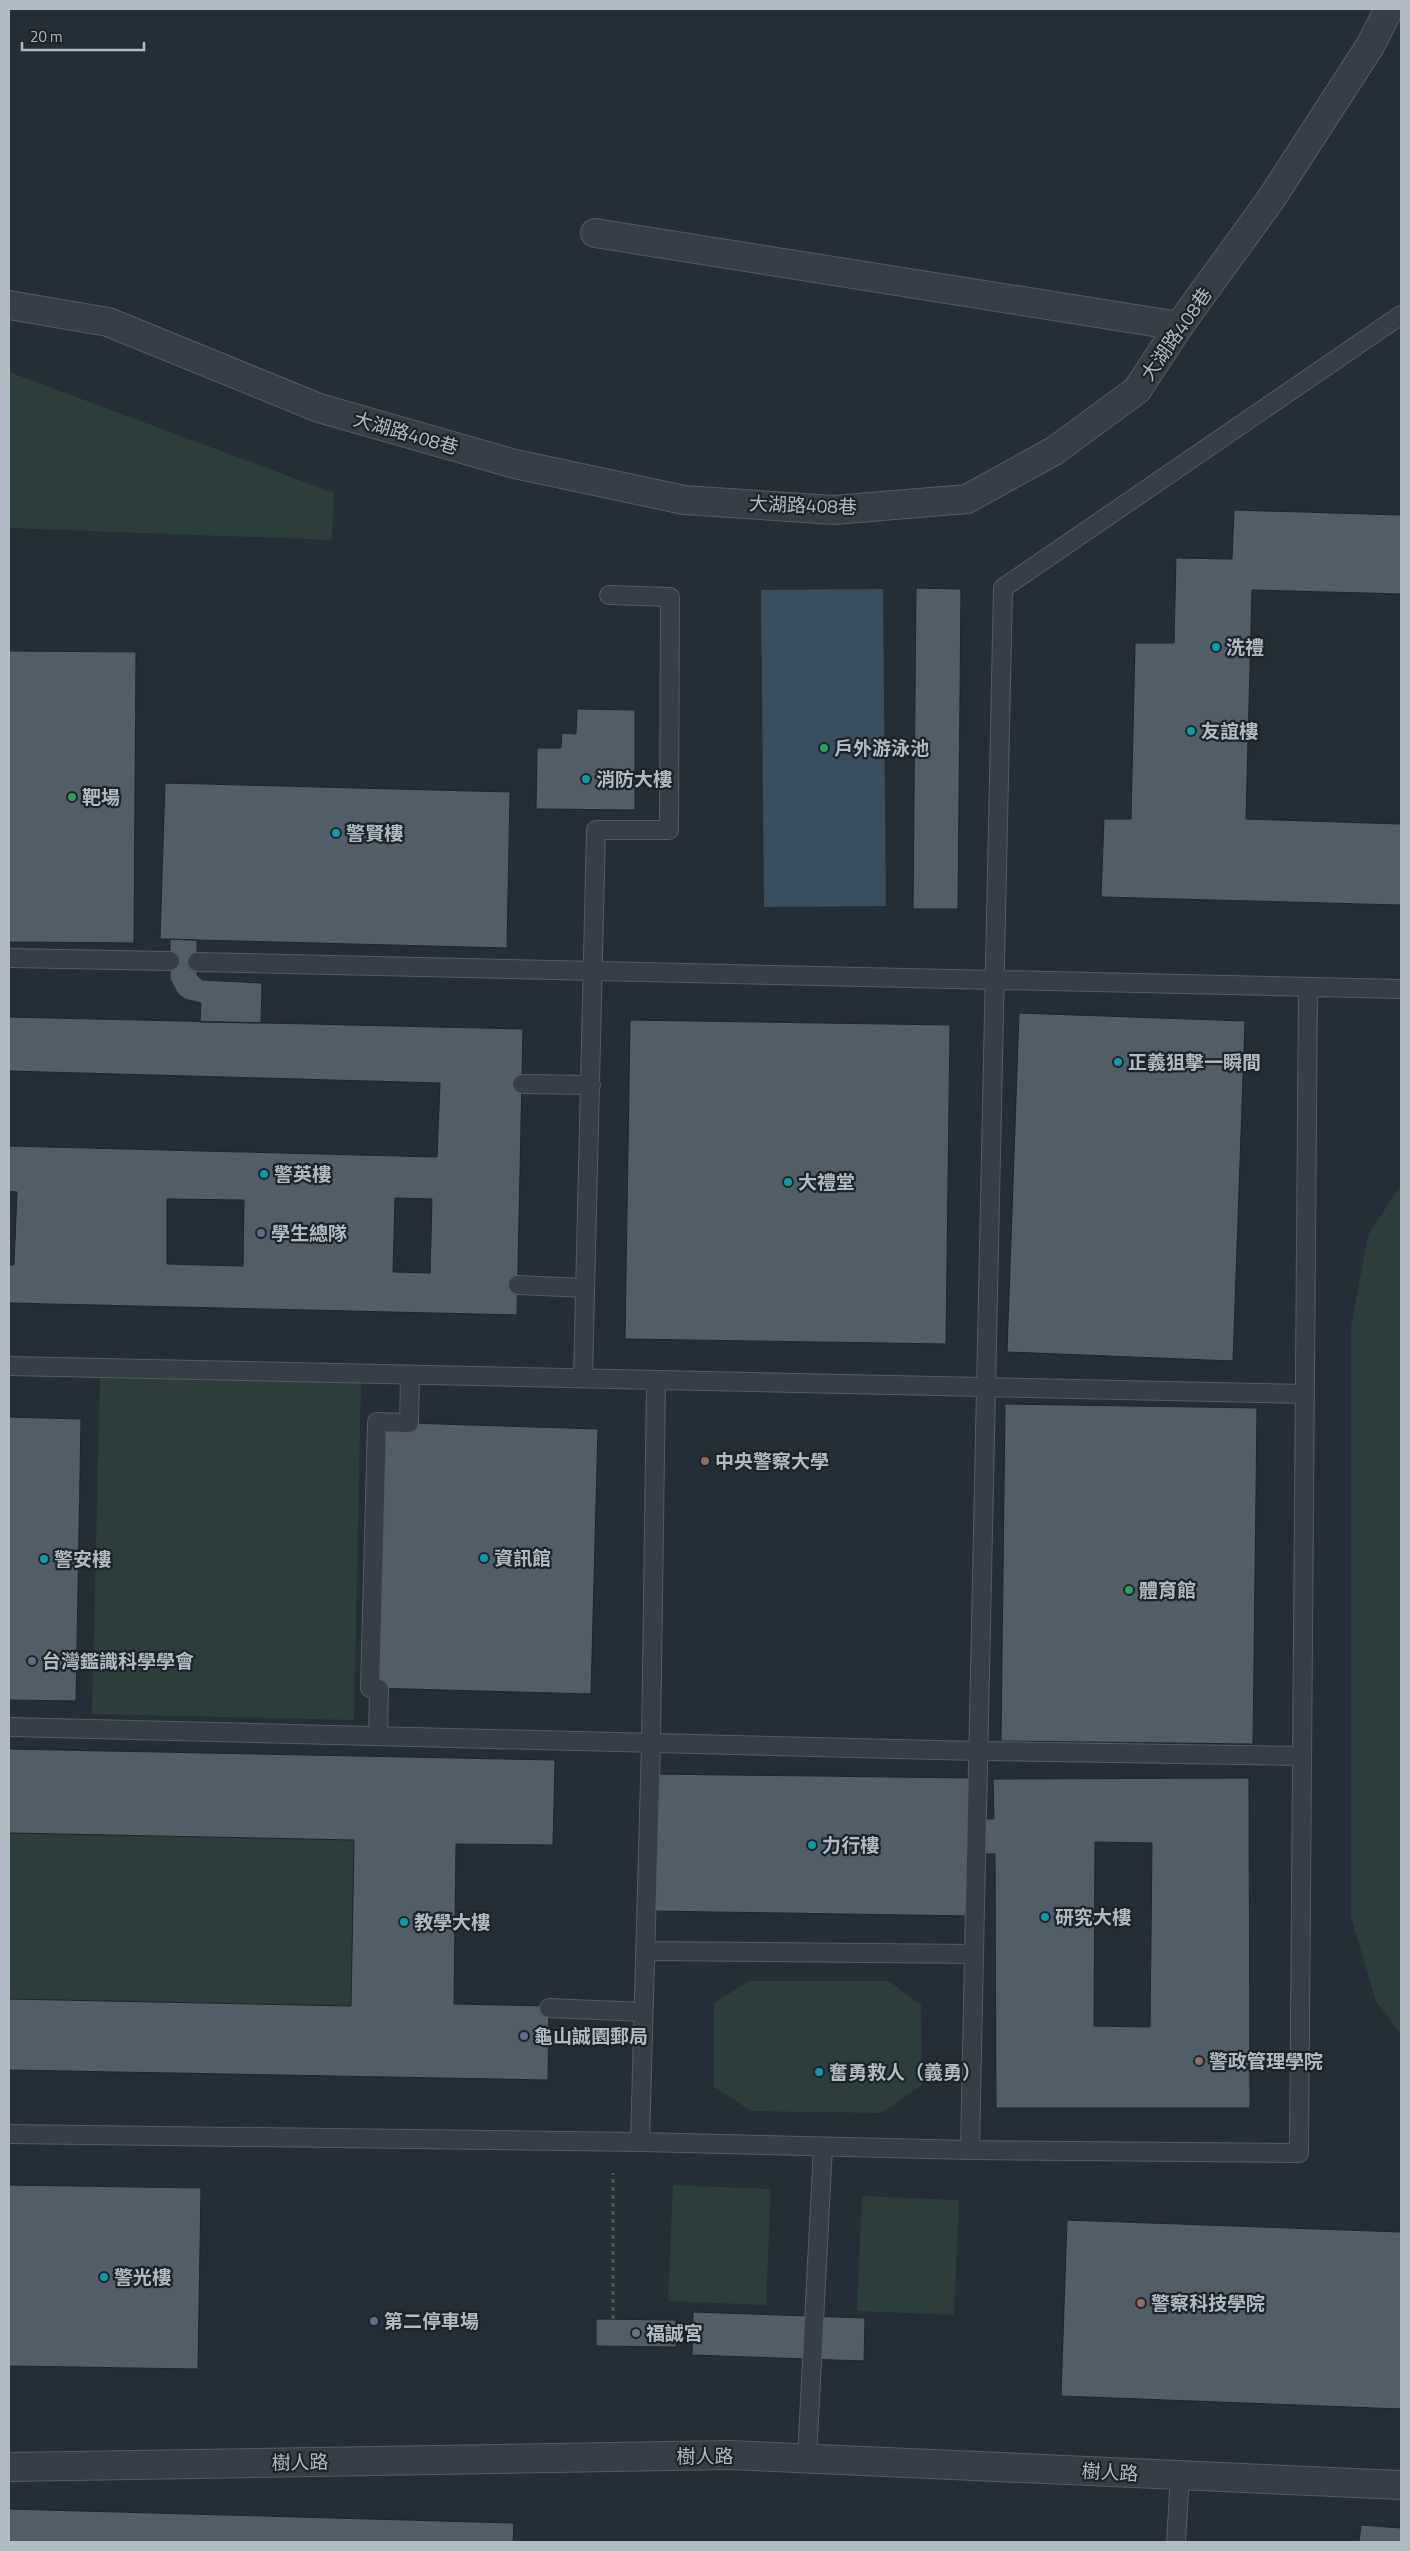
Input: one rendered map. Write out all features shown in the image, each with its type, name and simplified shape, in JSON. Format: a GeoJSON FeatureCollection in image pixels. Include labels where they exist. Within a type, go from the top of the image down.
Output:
{"type":"FeatureCollection","features":[{"type":"Feature","properties":{"kind":"street","name":"大湖路408巷"},"geometry":{"type":"LineString","coordinates":[[9,305],[108,322],[319,408],[515,464],[684,500],[834,510],[967,498],[1054,451],[1137,390],[1179,326],[1271,199],[1370,46],[1389,9]]}},
{"type":"Feature","properties":{"kind":"street"},"geometry":{"type":"LineString","coordinates":[[595,233],[1179,326]]}},
{"type":"Feature","properties":{"kind":"street","name":"樹人路"},"geometry":{"type":"LineString","coordinates":[[9,2467],[730,2455],[1401,2485]]}},
{"type":"Feature","properties":{"kind":"lane"},"geometry":{"type":"LineString","coordinates":[[970,2150],[1003,588],[1401,315]]}},
{"type":"Feature","properties":{"kind":"lane"},"geometry":{"type":"LineString","coordinates":[[583,1378],[596,830],[669,830],[670,597],[609,596]]}},
{"type":"Feature","properties":{"kind":"lane"},"geometry":{"type":"LineString","coordinates":[[9,958],[170,961]]}},
{"type":"Feature","properties":{"kind":"lane"},"geometry":{"type":"LineString","coordinates":[[197,962],[1401,989]]}},
{"type":"Feature","properties":{"kind":"lane"},"geometry":{"type":"LineString","coordinates":[[9,2134],[640,2142],[970,2150],[1299,2154],[1308,987]]}},
{"type":"Feature","properties":{"kind":"lane"},"geometry":{"type":"LineString","coordinates":[[522,1084],[591,1085]]}},
{"type":"Feature","properties":{"kind":"lane"},"geometry":{"type":"LineString","coordinates":[[518,1286],[585,1288]]}},
{"type":"Feature","properties":{"kind":"lane"},"geometry":{"type":"LineString","coordinates":[[9,1366],[1305,1394]]}},
{"type":"Feature","properties":{"kind":"lane"},"geometry":{"type":"LineString","coordinates":[[378,1736],[379,1689],[370,1688],[377,1422],[409,1423],[410,1375]]}},
{"type":"Feature","properties":{"kind":"lane"},"geometry":{"type":"LineString","coordinates":[[640,2142],[651,1743],[656,1380]]}},
{"type":"Feature","properties":{"kind":"lane"},"geometry":{"type":"LineString","coordinates":[[9,1727],[978,1752],[1302,1756]]}},
{"type":"Feature","properties":{"kind":"lane"},"geometry":{"type":"LineString","coordinates":[[645,1951],[974,1954]]}},
{"type":"Feature","properties":{"kind":"lane"},"geometry":{"type":"LineString","coordinates":[[549,2008],[643,2012]]}},
{"type":"Feature","properties":{"kind":"lane"},"geometry":{"type":"LineString","coordinates":[[807,2458],[823,2147]]}},
{"type":"Feature","properties":{"kind":"lane"},"geometry":{"type":"LineString","coordinates":[[1176,2542],[1180,2475]]}},
{"type":"Feature","properties":{"kind":"path"},"geometry":{"type":"LineString","coordinates":[[613,2319],[614,2142]]}},
{"type":"Feature","properties":{"kind":"green space"},"geometry":{"type":"Polygon","coordinates":[[[9,372],[334,493],[332,540],[9,528],[9,372]]]}},
{"type":"Feature","properties":{"kind":"green space"},"geometry":{"type":"Polygon","coordinates":[[[1401,1185],[1401,2034],[1376,2001],[1351,1917],[1351,1327],[1368,1235],[1401,1185]]]}},
{"type":"Feature","properties":{"kind":"green space"},"geometry":{"type":"Polygon","coordinates":[[[100,1377],[361,1382],[354,1720],[92,1714],[100,1377]]]}},
{"type":"Feature","properties":{"kind":"green space"},"geometry":{"type":"Polygon","coordinates":[[[9,1833],[354,1840],[351,2006],[9,1999],[9,1833]]]}},
{"type":"Feature","properties":{"kind":"green space"},"geometry":{"type":"Polygon","coordinates":[[[749,1981],[889,1981],[921,2005],[922,2085],[881,2113],[751,2111],[714,2087],[714,2003],[749,1981]]]}},
{"type":"Feature","properties":{"kind":"green space"},"geometry":{"type":"Polygon","coordinates":[[[673,2185],[771,2189],[766,2305],[668,2301],[673,2185]]]}},
{"type":"Feature","properties":{"kind":"green space"},"geometry":{"type":"Polygon","coordinates":[[[862,2196],[959,2200],[954,2315],[857,2311],[862,2196]]]}},
{"type":"Feature","properties":{"kind":"water","name":"戶外游泳池"},"geometry":{"type":"Polygon","coordinates":[[[883,589],[886,906],[764,907],[761,590],[883,589]]]}},
{"type":"Feature","properties":{"kind":"building","name":"友誼樓"},"geometry":{"type":"Polygon","coordinates":[[[1234,510],[1401,515],[1401,594],[1252,590],[1246,819],[1401,824],[1401,905],[1101,897],[1104,819],[1131,819],[1135,643],[1174,643],[1176,558],[1232,559],[1234,510]]]}},
{"type":"Feature","properties":{"kind":"building"},"geometry":{"type":"Polygon","coordinates":[[[916,588],[961,589],[958,909],[913,909],[916,588]]]}},
{"type":"Feature","properties":{"kind":"building","name":"靶場"},"geometry":{"type":"Polygon","coordinates":[[[9,651],[136,652],[134,943],[9,942],[9,651]]]}},
{"type":"Feature","properties":{"kind":"building","name":"消防大樓"},"geometry":{"type":"Polygon","coordinates":[[[577,709],[635,710],[635,810],[536,809],[537,748],[561,748],[562,733],[576,734],[577,709]]]}},
{"type":"Feature","properties":{"kind":"building","name":"警賢樓"},"geometry":{"type":"Polygon","coordinates":[[[165,783],[510,792],[507,948],[160,939],[165,783]]]}},
{"type":"Feature","properties":{"kind":"building"},"geometry":{"type":"Polygon","coordinates":[[[170,939],[197,940],[197,975],[202,980],[262,983],[261,1023],[200,1022],[201,1003],[185,999],[178,994],[170,979],[170,939]]]}},
{"type":"Feature","properties":{"kind":"building"},"geometry":{"type":"Polygon","coordinates":[[[1019,1013],[1245,1021],[1233,1361],[1007,1352],[1019,1013]]]}},
{"type":"Feature","properties":{"kind":"building","name":"警英樓"},"geometry":{"type":"Polygon","coordinates":[[[9,1017],[523,1029],[517,1315],[9,1303],[9,1265],[14,1265],[17,1192],[9,1191],[9,1146],[437,1157],[440,1083],[9,1071],[9,1017]],[[395,1198],[393,1272],[430,1273],[432,1199],[395,1198]],[[167,1199],[167,1264],[243,1266],[244,1200],[167,1199]]]}},
{"type":"Feature","properties":{"kind":"building","name":"大禮堂"},"geometry":{"type":"Polygon","coordinates":[[[630,1020],[950,1025],[946,1344],[625,1339],[630,1020]]]}},
{"type":"Feature","properties":{"kind":"building","name":"體育館"},"geometry":{"type":"Polygon","coordinates":[[[1005,1404],[1257,1408],[1253,1744],[1001,1741],[1005,1404]]]}},
{"type":"Feature","properties":{"kind":"building","name":"警安樓"},"geometry":{"type":"Polygon","coordinates":[[[9,1417],[81,1419],[76,1701],[9,1700],[9,1417]]]}},
{"type":"Feature","properties":{"kind":"building","name":"資訊館"},"geometry":{"type":"Polygon","coordinates":[[[377,1422],[598,1429],[591,1694],[370,1688],[377,1422]]]}},
{"type":"Feature","properties":{"kind":"building","name":"教學大樓"},"geometry":{"type":"Polygon","coordinates":[[[9,1749],[555,1760],[553,1845],[456,1844],[454,2004],[549,2006],[548,2080],[9,2070],[9,1999],[351,2006],[354,1840],[9,1833],[9,1749]]]}},
{"type":"Feature","properties":{"kind":"building","name":"力行樓"},"geometry":{"type":"Polygon","coordinates":[[[654,1774],[973,1778],[971,1916],[652,1911],[654,1774]]]}},
{"type":"Feature","properties":{"kind":"building","name":"研究大樓"},"geometry":{"type":"Polygon","coordinates":[[[1249,1778],[1250,2108],[996,2108],[995,1854],[972,1854],[972,1819],[994,1819],[993,1779],[1249,1778]],[[1095,1842],[1094,2026],[1150,2027],[1152,1843],[1095,1842]]]}},
{"type":"Feature","properties":{"kind":"building","name":"警光樓"},"geometry":{"type":"Polygon","coordinates":[[[9,2185],[201,2188],[198,2369],[9,2366],[9,2185]]]}},
{"type":"Feature","properties":{"kind":"building"},"geometry":{"type":"Polygon","coordinates":[[[1067,2220],[1401,2232],[1401,2409],[1061,2396],[1067,2220]]]}},
{"type":"Feature","properties":{"kind":"building"},"geometry":{"type":"Polygon","coordinates":[[[693,2312],[865,2318],[864,2361],[692,2355],[693,2312]]]}},
{"type":"Feature","properties":{"kind":"building","name":"福誠宮"},"geometry":{"type":"Polygon","coordinates":[[[596,2319],[676,2320],[676,2347],[596,2346],[596,2319]]]}},
{"type":"Feature","properties":{"kind":"building"},"geometry":{"type":"Polygon","coordinates":[[[9,2509],[514,2523],[513,2542],[9,2542],[9,2509]]]}},
{"type":"Feature","properties":{"kind":"building"},"geometry":{"type":"Polygon","coordinates":[[[1361,2525],[1401,2528],[1401,2542],[1359,2542],[1361,2525]]]}},
{"type":"Feature","properties":{"kind":"place","name":"洗禮"},"geometry":{"type":"Point","coordinates":[1216,647]}},
{"type":"Feature","properties":{"kind":"place","name":"友誼樓"},"geometry":{"type":"Point","coordinates":[1191,731]}},
{"type":"Feature","properties":{"kind":"place","name":"戶外游泳池"},"geometry":{"type":"Point","coordinates":[824,748]}},
{"type":"Feature","properties":{"kind":"place","name":"消防大樓"},"geometry":{"type":"Point","coordinates":[586,779]}},
{"type":"Feature","properties":{"kind":"place","name":"靶場"},"geometry":{"type":"Point","coordinates":[72,797]}},
{"type":"Feature","properties":{"kind":"place","name":"警賢樓"},"geometry":{"type":"Point","coordinates":[336,833]}},
{"type":"Feature","properties":{"kind":"place","name":"正義狙擊一瞬間"},"geometry":{"type":"Point","coordinates":[1118,1062]}},
{"type":"Feature","properties":{"kind":"place","name":"警英樓"},"geometry":{"type":"Point","coordinates":[264,1174]}},
{"type":"Feature","properties":{"kind":"place","name":"大禮堂"},"geometry":{"type":"Point","coordinates":[788,1182]}},
{"type":"Feature","properties":{"kind":"place","name":"學生總隊"},"geometry":{"type":"Point","coordinates":[261,1233]}},
{"type":"Feature","properties":{"kind":"place","name":"中央警察大學"},"geometry":{"type":"Point","coordinates":[705,1461]}},
{"type":"Feature","properties":{"kind":"place","name":"資訊館"},"geometry":{"type":"Point","coordinates":[484,1558]}},
{"type":"Feature","properties":{"kind":"place","name":"警安樓"},"geometry":{"type":"Point","coordinates":[44,1559]}},
{"type":"Feature","properties":{"kind":"place","name":"體育館"},"geometry":{"type":"Point","coordinates":[1129,1590]}},
{"type":"Feature","properties":{"kind":"place","name":"台灣鑑識科學學會"},"geometry":{"type":"Point","coordinates":[32,1661]}},
{"type":"Feature","properties":{"kind":"place","name":"力行樓"},"geometry":{"type":"Point","coordinates":[812,1845]}},
{"type":"Feature","properties":{"kind":"place","name":"研究大樓"},"geometry":{"type":"Point","coordinates":[1045,1917]}},
{"type":"Feature","properties":{"kind":"place","name":"教學大樓"},"geometry":{"type":"Point","coordinates":[404,1922]}},
{"type":"Feature","properties":{"kind":"place","name":"龜山誠園郵局"},"geometry":{"type":"Point","coordinates":[524,2036]}},
{"type":"Feature","properties":{"kind":"place","name":"警政管理學院"},"geometry":{"type":"Point","coordinates":[1199,2061]}},
{"type":"Feature","properties":{"kind":"place","name":"奮勇救人（義勇）"},"geometry":{"type":"Point","coordinates":[819,2072]}},
{"type":"Feature","properties":{"kind":"place","name":"警光樓"},"geometry":{"type":"Point","coordinates":[104,2277]}},
{"type":"Feature","properties":{"kind":"place","name":"警察科技學院"},"geometry":{"type":"Point","coordinates":[1141,2303]}},
{"type":"Feature","properties":{"kind":"place","name":"第二停車場"},"geometry":{"type":"Point","coordinates":[374,2321]}},
{"type":"Feature","properties":{"kind":"place","name":"福誠宮"},"geometry":{"type":"Point","coordinates":[636,2333]}}]}
